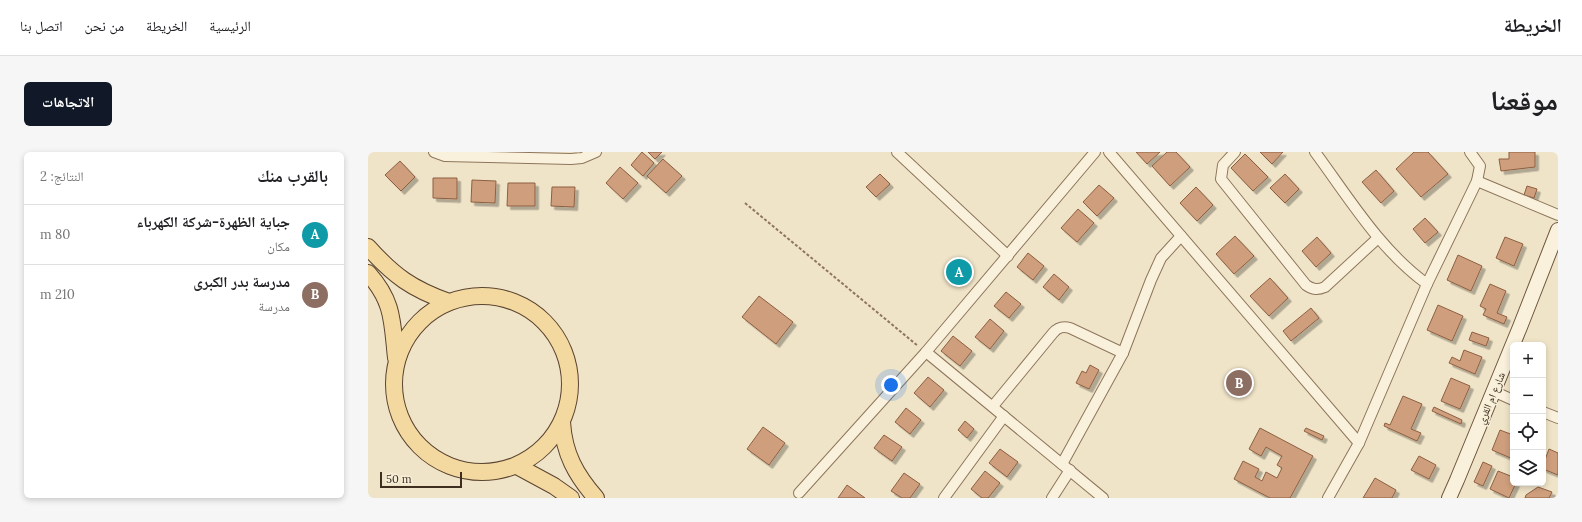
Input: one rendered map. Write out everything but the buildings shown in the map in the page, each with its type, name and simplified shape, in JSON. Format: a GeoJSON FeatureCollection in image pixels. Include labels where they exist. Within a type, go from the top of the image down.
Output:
{"type":"FeatureCollection","features":[{"type":"Feature","properties":{"kind":"main road"},"geometry":{"type":"LineString","coordinates":[[368,247],[386,267],[399,278],[413,287],[449,302]]}},
{"type":"Feature","properties":{"kind":"main road"},"geometry":{"type":"LineString","coordinates":[[368,273],[383,293],[392,315],[396,359],[393,386],[398,412],[411,438],[432,457],[444,464],[473,472],[503,470],[517,466],[531,458],[554,436],[568,407],[571,390],[570,374],[560,342],[550,327],[537,315],[523,305],[506,299],[492,296],[463,297],[431,311],[416,324],[401,346],[396,359]]}},
{"type":"Feature","properties":{"kind":"main road"},"geometry":{"type":"LineString","coordinates":[[562,422],[563,439],[576,472],[596,498]]}},
{"type":"Feature","properties":{"kind":"main road"},"geometry":{"type":"LineString","coordinates":[[517,466],[554,486],[571,498]]}},
{"type":"Feature","properties":{"kind":"street"},"geometry":{"type":"LineString","coordinates":[[434,152],[445,156],[553,155],[582,158],[596,152]]}},
{"type":"Feature","properties":{"kind":"street"},"geometry":{"type":"LineString","coordinates":[[897,152],[1008,256]]}},
{"type":"Feature","properties":{"kind":"street"},"geometry":{"type":"LineString","coordinates":[[799,493],[926,352],[1095,152]]}},
{"type":"Feature","properties":{"kind":"street"},"geometry":{"type":"LineString","coordinates":[[1109,152],[1359,443]]}},
{"type":"Feature","properties":{"kind":"street"},"geometry":{"type":"LineString","coordinates":[[1235,152],[1223,165],[1221,179],[1306,286],[1319,290],[1325,287],[1378,238]]}},
{"type":"Feature","properties":{"kind":"street"},"geometry":{"type":"LineString","coordinates":[[1315,152],[1378,238],[1410,272],[1427,284]]}},
{"type":"Feature","properties":{"kind":"street"},"geometry":{"type":"LineString","coordinates":[[1328,498],[1359,443],[1427,284],[1477,181],[1480,166],[1470,152]]}},
{"type":"Feature","properties":{"kind":"street"},"geometry":{"type":"LineString","coordinates":[[1477,181],[1558,215]]}},
{"type":"Feature","properties":{"kind":"street","name":"شارع ام القري"},"geometry":{"type":"LineString","coordinates":[[1449,498],[1520,327],[1558,230]]}},
{"type":"Feature","properties":{"kind":"street"},"geometry":{"type":"LineString","coordinates":[[1052,498],[1123,353],[1155,270],[1161,258],[1181,236]]}},
{"type":"Feature","properties":{"kind":"street"},"geometry":{"type":"LineString","coordinates":[[993,406],[1052,333],[1059,328],[1070,328],[1123,353]]}},
{"type":"Feature","properties":{"kind":"street"},"geometry":{"type":"LineString","coordinates":[[926,352],[1103,498]]}},
{"type":"Feature","properties":{"kind":"street"},"geometry":{"type":"LineString","coordinates":[[1493,391],[1510,399]]}},
{"type":"Feature","properties":{"kind":"street"},"geometry":{"type":"LineString","coordinates":[[1546,413],[1558,418]]}},
{"type":"Feature","properties":{"kind":"street"},"geometry":{"type":"LineString","coordinates":[[944,498],[1004,416]]}},
{"type":"Feature","properties":{"kind":"path"},"geometry":{"type":"LineString","coordinates":[[745,203],[926,352]]}},
{"type":"Feature","properties":{"kind":"place","name":"جباية الظهرة-شركة الكهرباء"},"geometry":{"type":"Point","coordinates":[959,272]}},
{"type":"Feature","properties":{"kind":"place","name":"مدرسة بدر الكبرى"},"geometry":{"type":"Point","coordinates":[1239,383]}}]}
